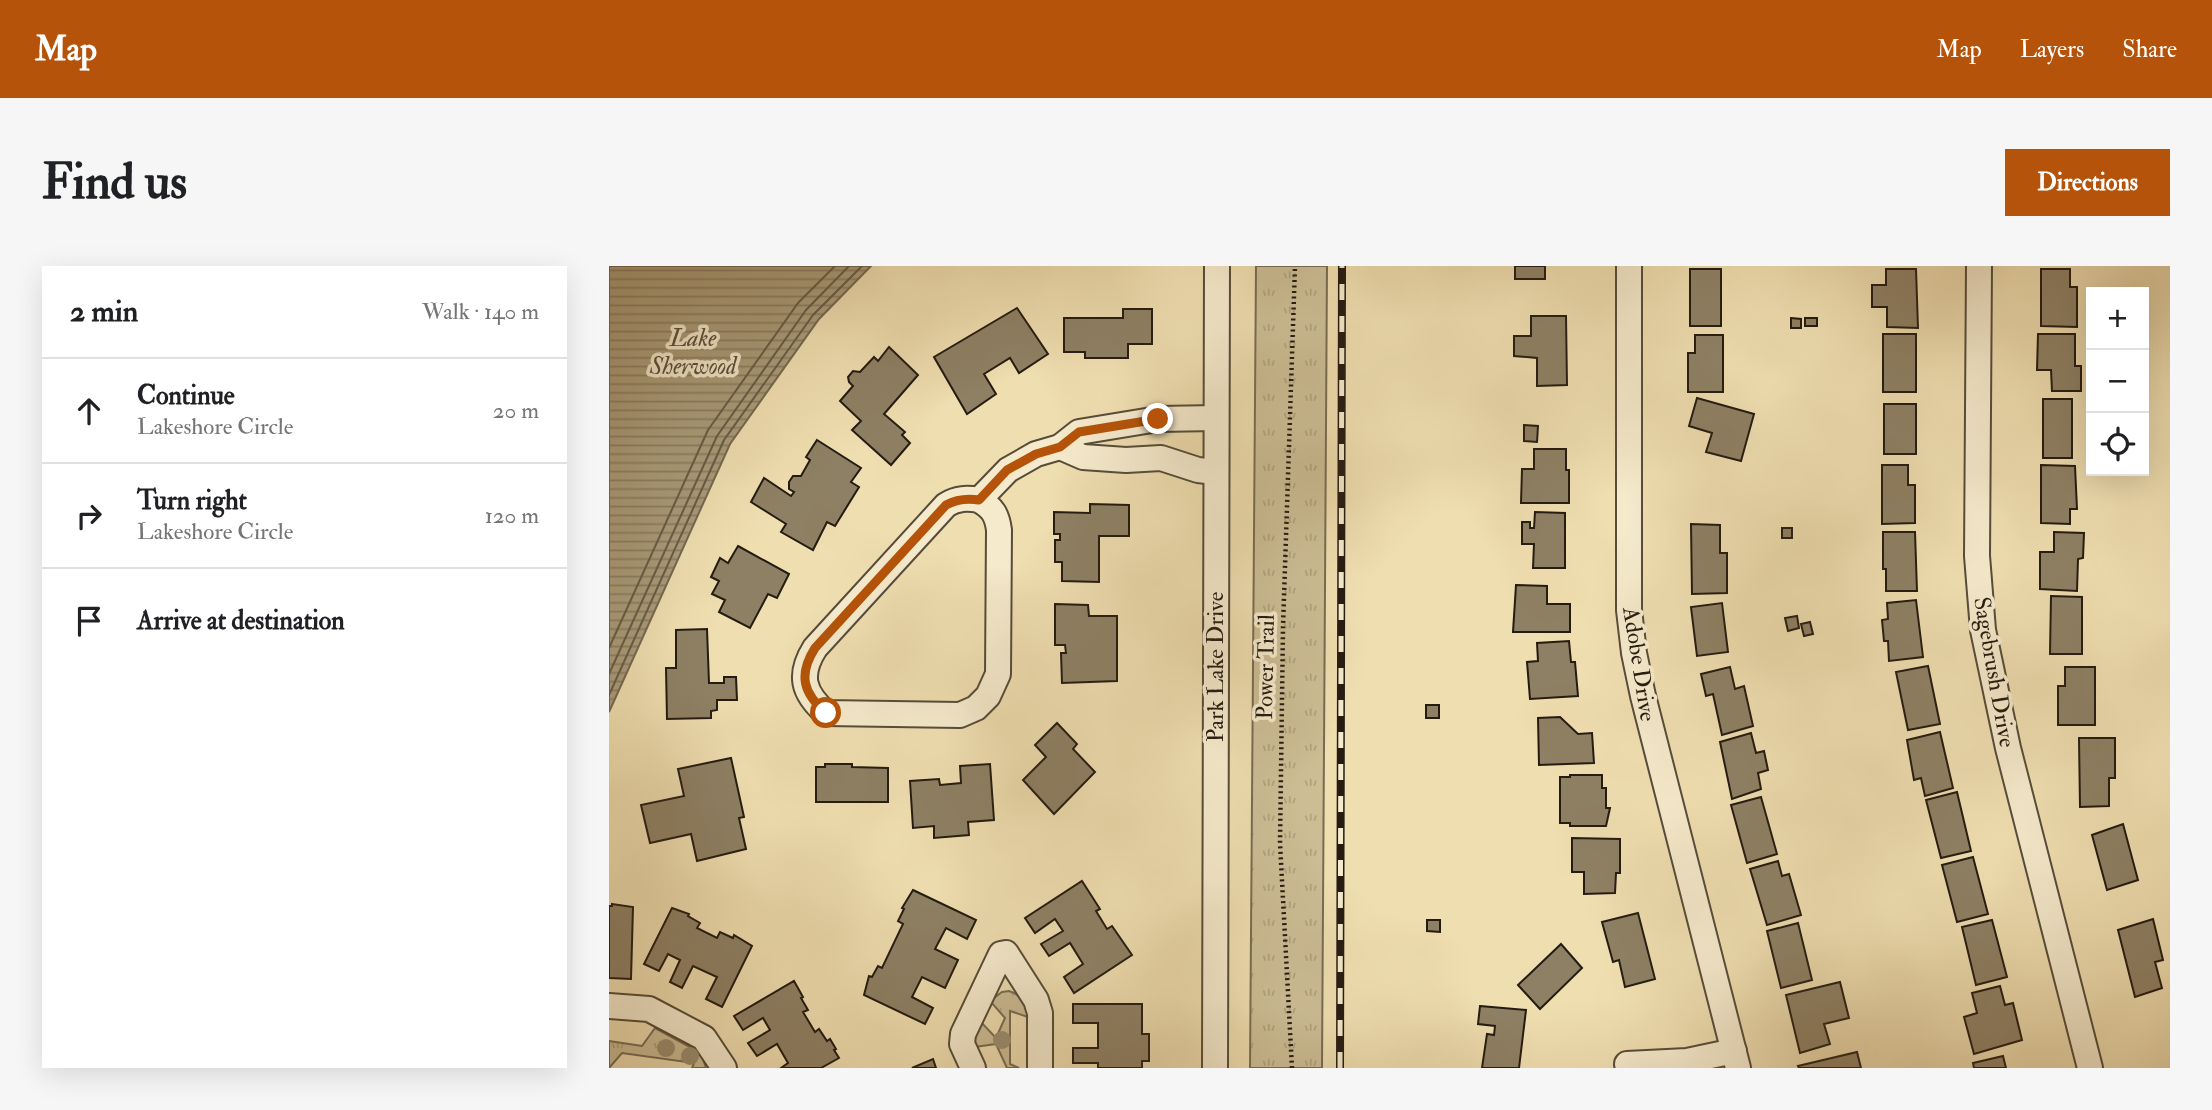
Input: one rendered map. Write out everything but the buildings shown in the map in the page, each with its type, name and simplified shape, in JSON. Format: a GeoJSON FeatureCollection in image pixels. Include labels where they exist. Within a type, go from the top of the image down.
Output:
{"type":"FeatureCollection","features":[{"type":"Feature","properties":{"kind":"street","name":"Park Lake Drive"},"geometry":{"type":"LineString","coordinates":[[1215,1068],[1217,266]]}},
{"type":"Feature","properties":{"kind":"street","name":"Adobe Drive"},"geometry":{"type":"LineString","coordinates":[[1627,1064],[1736,1060],[1657,754],[1634,653],[1629,610],[1629,266]]}},
{"type":"Feature","properties":{"kind":"street","name":"Sagebrush Drive"},"geometry":{"type":"LineString","coordinates":[[1979,266],[1977,555],[1983,630],[2008,748],[2090,1068]]}},
{"type":"Feature","properties":{"kind":"street"},"geometry":{"type":"LineString","coordinates":[[979,500],[1007,470],[1036,454],[1060,447],[1079,432],[1158,419],[1216,418]]}},
{"type":"Feature","properties":{"kind":"street"},"geometry":{"type":"LineString","coordinates":[[1060,447],[1083,457],[1126,460],[1161,458],[1198,470],[1216,472]]}},
{"type":"Feature","properties":{"kind":"street"},"geometry":{"type":"LineString","coordinates":[[967,498],[979,500],[990,506],[997,517],[999,530],[998,674],[988,696],[976,708],[960,715],[826,713],[813,701],[804,676],[808,659],[815,648],[946,505],[967,498]]}},
{"type":"Feature","properties":{"kind":"street"},"geometry":{"type":"LineString","coordinates":[[973,1068],[962,1044],[963,1034],[1001,954],[1006,953],[1036,1000],[1040,1013],[1040,1068]]}},
{"type":"Feature","properties":{"kind":"street"},"geometry":{"type":"LineString","coordinates":[[609,1006],[649,1009],[703,1038],[724,1068]]}},
{"type":"Feature","properties":{"kind":"path","name":"Power Trail"},"geometry":{"type":"LineString","coordinates":[[1292,1068],[1280,844],[1283,627],[1294,266]]}},
{"type":"Feature","properties":{"kind":"green space"},"geometry":{"type":"Polygon","coordinates":[[[1256,266],[1327,266],[1322,1068],[1250,1068],[1256,266]]]}},
{"type":"Feature","properties":{"kind":"green space"},"geometry":{"type":"Polygon","coordinates":[[[1009,991],[1021,998],[1028,1012],[1028,1017],[1010,1011],[1010,1064],[1019,1068],[1007,1068],[996,1044],[974,1047],[981,1022],[996,1038],[1005,1018],[990,1001],[1002,992],[1009,991]]]}},
{"type":"Feature","properties":{"kind":"green space"},"geometry":{"type":"Polygon","coordinates":[[[655,1028],[701,1053],[706,1068],[692,1068],[694,1063],[622,1053],[609,1068],[609,1041],[642,1046],[655,1028]]]}},
{"type":"Feature","properties":{"kind":"water","name":"Lake Sherwood"},"geometry":{"type":"Polygon","coordinates":[[[609,266],[871,266],[819,319],[730,444],[609,712],[609,266]]]}},
{"type":"Feature","properties":{"kind":"railway"},"geometry":{"type":"LineString","coordinates":[[1340,1068],[1342,266]]}},
{"type":"Feature","properties":{"kind":"route"},"geometry":{"type":"LineString","coordinates":[[826,713],[813,701],[807,690],[804,676],[808,659],[815,648],[946,505],[967,498],[979,500],[991,484],[1007,470],[1036,454],[1060,447],[1079,432],[1158,419]]}}]}
